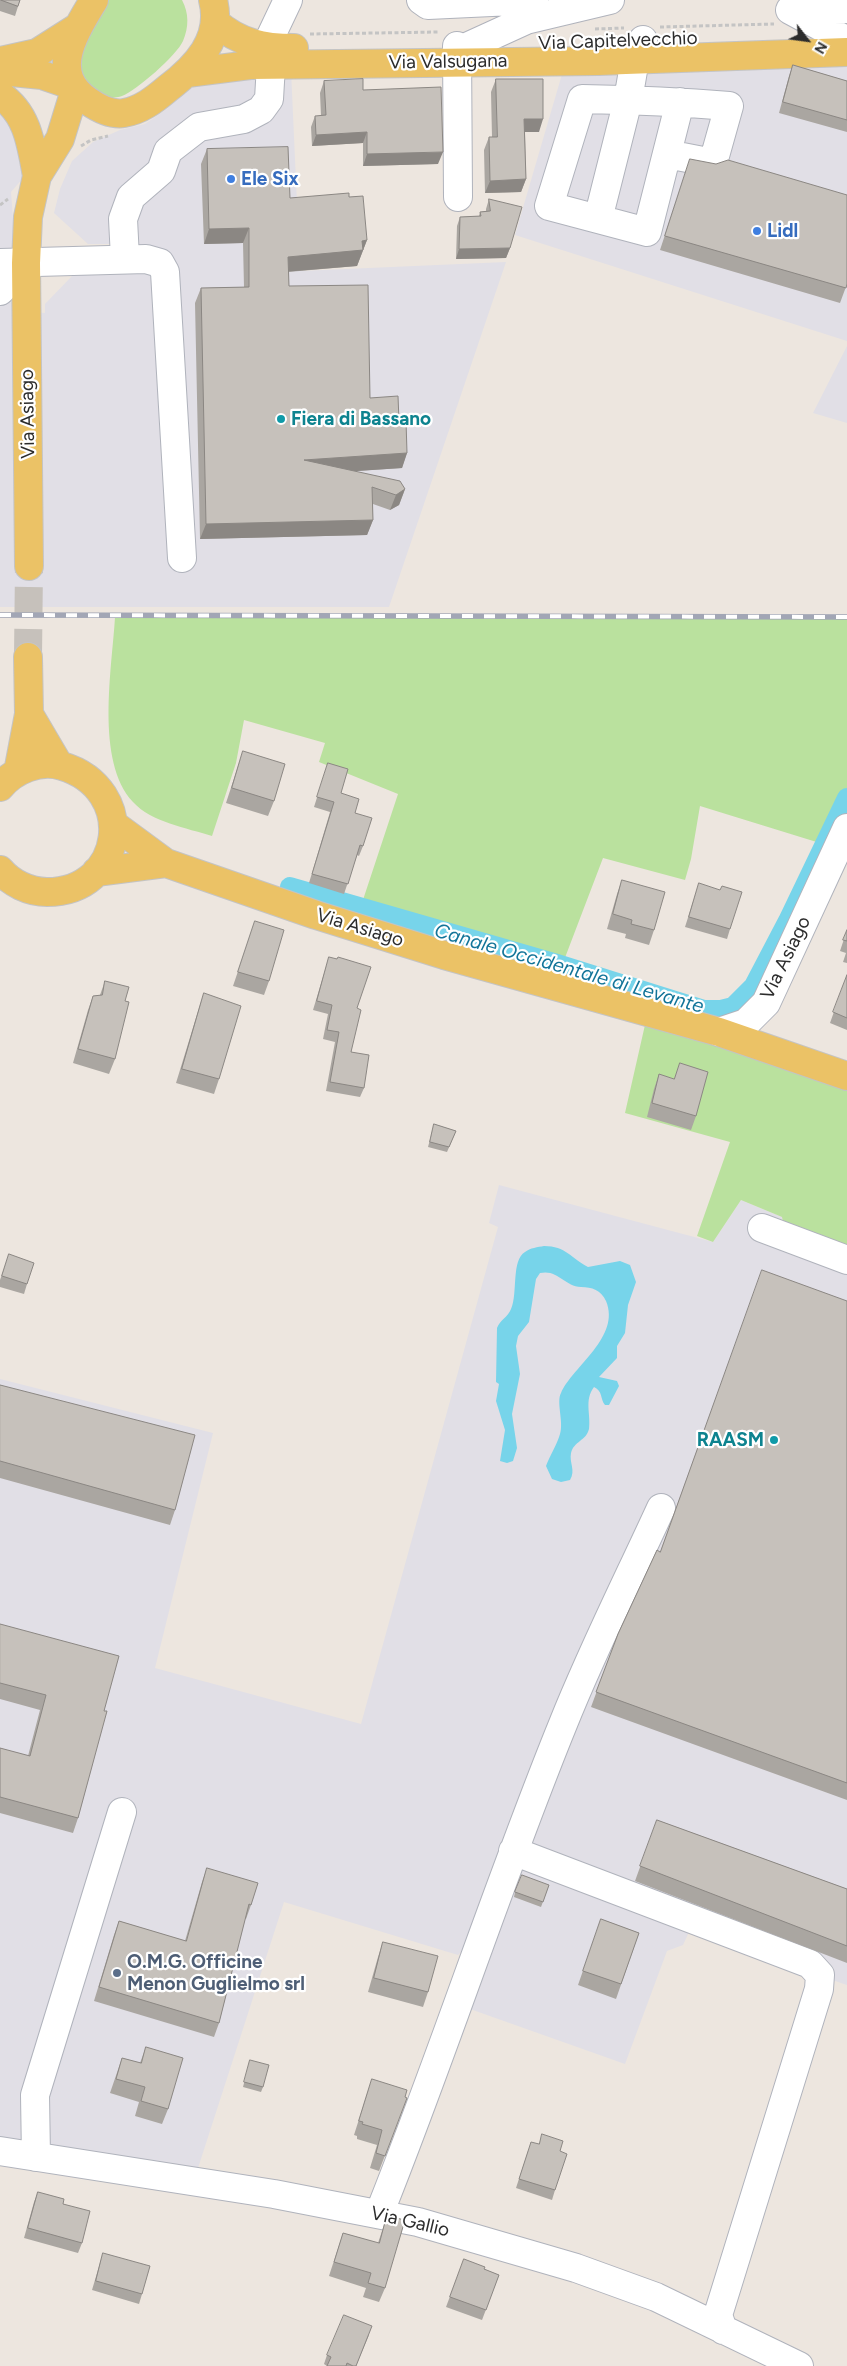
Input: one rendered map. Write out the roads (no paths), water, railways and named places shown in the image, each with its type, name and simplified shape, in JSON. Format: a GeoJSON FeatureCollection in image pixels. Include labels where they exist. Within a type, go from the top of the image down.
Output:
{"type":"FeatureCollection","features":[{"type":"Feature","properties":{"kind":"main road"},"geometry":{"type":"LineString","coordinates":[[37,176],[60,139],[73,87],[67,71],[67,57],[78,27],[94,0]]}},
{"type":"Feature","properties":{"kind":"main road"},"geometry":{"type":"LineString","coordinates":[[214,11],[228,34],[266,56]]}},
{"type":"Feature","properties":{"kind":"main road"},"geometry":{"type":"LineString","coordinates":[[60,139],[92,122],[118,113],[138,109],[151,102],[187,73],[204,52],[211,39],[214,11]]}},
{"type":"Feature","properties":{"kind":"main road"},"geometry":{"type":"LineString","coordinates":[[0,61],[37,53],[78,27]]}},
{"type":"Feature","properties":{"kind":"main road","name":"Via Valsugana"},"geometry":{"type":"LineString","coordinates":[[187,73],[266,56],[458,46],[641,39],[750,54],[846,43]]}},
{"type":"Feature","properties":{"kind":"main road","name":"Via Capitelvecchio"},"geometry":{"type":"LineString","coordinates":[[641,39],[846,43]]}},
{"type":"Feature","properties":{"kind":"main road"},"geometry":{"type":"LineString","coordinates":[[0,71],[42,75],[73,87],[93,104],[118,113]]}},
{"type":"Feature","properties":{"kind":"main road"},"geometry":{"type":"LineString","coordinates":[[0,94],[18,111],[27,127],[37,176]]}},
{"type":"Feature","properties":{"kind":"main road","name":"Via Asiago"},"geometry":{"type":"LineString","coordinates":[[30,566],[8,264],[28,217],[37,176]]}},
{"type":"Feature","properties":{"kind":"main road","name":"Via Asiago"},"geometry":{"type":"LineString","coordinates":[[9,780],[29,714],[28,657]]}},
{"type":"Feature","properties":{"kind":"main road","name":"Via Asiago"},"geometry":{"type":"LineString","coordinates":[[29,714],[59,765]]}},
{"type":"Feature","properties":{"kind":"main road","name":"Via Asiago"},"geometry":{"type":"LineString","coordinates":[[6,884],[38,892],[59,892],[80,885],[96,872],[109,850],[113,824],[108,803],[97,785],[79,771],[59,765],[44,764],[9,780]]}},
{"type":"Feature","properties":{"kind":"main road","name":"Via Asiago"},"geometry":{"type":"LineString","coordinates":[[113,824],[166,863],[316,915],[435,952],[718,1032]]}},
{"type":"Feature","properties":{"kind":"main road","name":"Via Asiago"},"geometry":{"type":"LineString","coordinates":[[96,872],[166,863]]}},
{"type":"Feature","properties":{"kind":"main road"},"geometry":{"type":"LineString","coordinates":[[718,1032],[847,1076]]}},
{"type":"Feature","properties":{"kind":"street"},"geometry":{"type":"LineString","coordinates":[[125,258],[123,220],[126,208],[131,197],[161,171],[168,151],[199,127],[244,119],[261,110],[266,104],[269,99],[266,56],[270,38],[288,0]]}},
{"type":"Feature","properties":{"kind":"street"},"geometry":{"type":"LineString","coordinates":[[420,0],[428,4],[436,4],[534,0]]}},
{"type":"Feature","properties":{"kind":"street"},"geometry":{"type":"LineString","coordinates":[[574,0],[607,1]]}},
{"type":"Feature","properties":{"kind":"street"},"geometry":{"type":"LineString","coordinates":[[458,197],[458,46],[526,20],[607,1]]}},
{"type":"Feature","properties":{"kind":"street"},"geometry":{"type":"LineString","coordinates":[[846,43],[782,17],[847,9]]}},
{"type":"Feature","properties":{"kind":"street"},"geometry":{"type":"LineString","coordinates":[[598,219],[628,100],[629,83],[641,39]]}},
{"type":"Feature","properties":{"kind":"street"},"geometry":{"type":"LineString","coordinates":[[628,100],[648,75],[655,70],[668,66],[740,63],[750,54]]}},
{"type":"Feature","properties":{"kind":"street"},"geometry":{"type":"LineString","coordinates":[[667,154],[713,163],[729,106],[680,102],[582,99],[549,206],[647,232],[680,102]]}},
{"type":"Feature","properties":{"kind":"street"},"geometry":{"type":"LineString","coordinates":[[0,291],[8,264],[125,258],[146,258],[160,263],[166,272],[168,283],[182,558]]}},
{"type":"Feature","properties":{"kind":"street","name":"Via Asiago"},"geometry":{"type":"LineString","coordinates":[[718,1032],[746,1023],[766,1003],[847,828]]}},
{"type":"Feature","properties":{"kind":"street","name":"Via Asiago"},"geometry":{"type":"LineString","coordinates":[[766,1003],[765,1023],[767,1038],[772,1051]]}},
{"type":"Feature","properties":{"kind":"street"},"geometry":{"type":"LineString","coordinates":[[762,1228],[847,1260]]}},
{"type":"Feature","properties":{"kind":"street"},"geometry":{"type":"LineString","coordinates":[[379,2214],[420,2114],[468,1973],[563,1722],[661,1508]]}},
{"type":"Feature","properties":{"kind":"street"},"geometry":{"type":"LineString","coordinates":[[36,2157],[36,2095],[122,1812]]}},
{"type":"Feature","properties":{"kind":"street"},"geometry":{"type":"LineString","coordinates":[[513,1851],[810,1964],[820,1974],[819,1989],[718,2315],[723,2330]]}},
{"type":"Feature","properties":{"kind":"street","name":"Via Gallio"},"geometry":{"type":"LineString","coordinates":[[0,2151],[274,2194],[418,2222],[576,2268],[656,2298],[723,2330],[784,2363]]}},
{"type":"Feature","properties":{"kind":"water"},"geometry":{"type":"Polygon","coordinates":[[[544,1246],[563,1250],[588,1267],[620,1261],[630,1265],[636,1282],[628,1305],[625,1333],[617,1346],[617,1358],[599,1377],[617,1381],[619,1386],[609,1405],[605,1405],[600,1393],[594,1387],[589,1397],[589,1429],[571,1453],[572,1476],[570,1480],[561,1482],[552,1479],[546,1466],[560,1434],[559,1402],[561,1393],[602,1339],[607,1327],[609,1314],[606,1301],[602,1294],[596,1290],[575,1286],[552,1273],[540,1273],[536,1279],[529,1322],[518,1336],[516,1346],[520,1374],[512,1414],[517,1448],[513,1461],[507,1463],[500,1461],[505,1430],[496,1401],[499,1384],[496,1382],[497,1328],[508,1314],[513,1303],[516,1270],[521,1256],[529,1250],[544,1246]]]}},
{"type":"Feature","properties":{"kind":"waterway","name":"Canale Occidentale di Levante"},"geometry":{"type":"LineString","coordinates":[[290,887],[554,963],[704,1010],[721,1010],[733,1007],[754,986],[788,921],[847,798]]}},
{"type":"Feature","properties":{"kind":"tunnel"},"geometry":{"type":"LineString","coordinates":[[28,657],[29,566]]}},
{"type":"Feature","properties":{"kind":"railway"},"geometry":{"type":"LineString","coordinates":[[0,615],[847,617]]}},
{"type":"Feature","properties":{"kind":"place","name":"Ele Six"},"geometry":{"type":"Point","coordinates":[231,179]}},
{"type":"Feature","properties":{"kind":"place","name":"Lidl"},"geometry":{"type":"Point","coordinates":[757,231]}},
{"type":"Feature","properties":{"kind":"place","name":"Fiera di Bassano"},"geometry":{"type":"Point","coordinates":[281,419]}},
{"type":"Feature","properties":{"kind":"place","name":"RAASM"},"geometry":{"type":"Point","coordinates":[774,1440]}},
{"type":"Feature","properties":{"kind":"place","name":"O.M.G. Officine Menon Guglielmo srl"},"geometry":{"type":"Point","coordinates":[117,1973]}}]}
